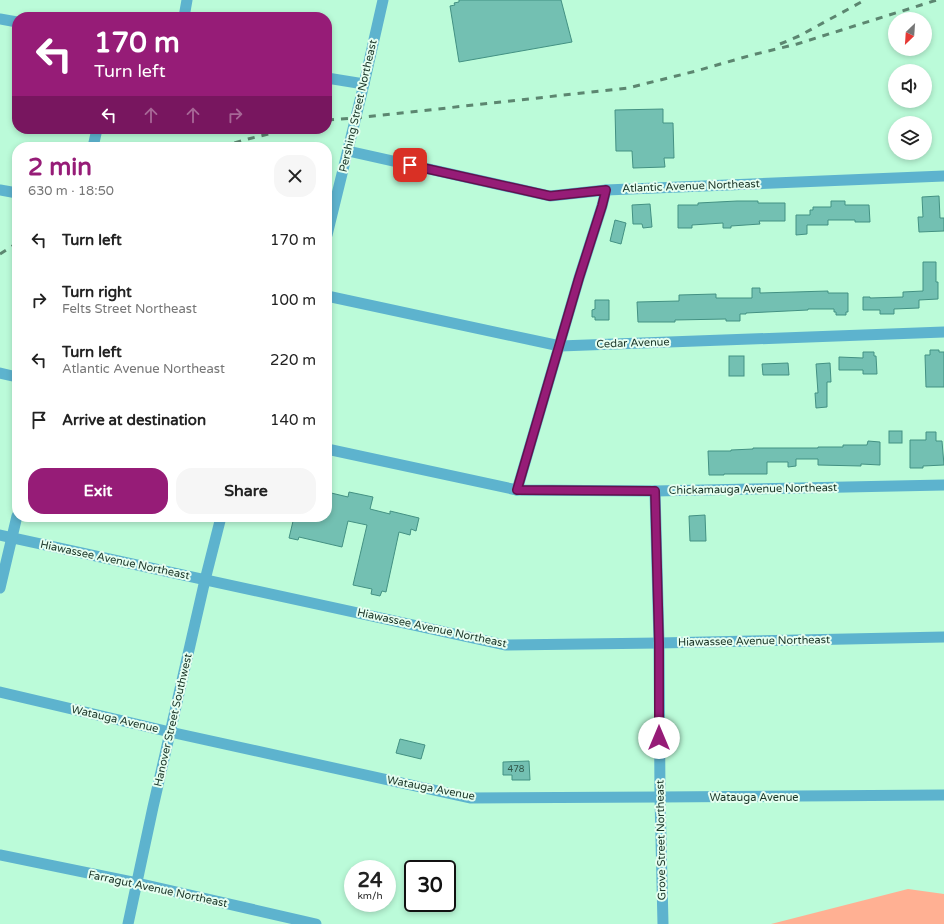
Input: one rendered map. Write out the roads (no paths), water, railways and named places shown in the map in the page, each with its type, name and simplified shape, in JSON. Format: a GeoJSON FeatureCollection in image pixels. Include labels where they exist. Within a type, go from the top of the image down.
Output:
{"type":"FeatureCollection","features":[{"type":"Feature","properties":{"kind":"street"},"geometry":{"type":"LineString","coordinates":[[185,12],[187,0]]}},
{"type":"Feature","properties":{"kind":"street","name":"Pershing Street Northeast"},"geometry":{"type":"LineString","coordinates":[[332,215],[383,0]]}},
{"type":"Feature","properties":{"kind":"street"},"geometry":{"type":"LineString","coordinates":[[0,19],[12,21]]}},
{"type":"Feature","properties":{"kind":"street"},"geometry":{"type":"LineString","coordinates":[[332,79],[364,84]]}},
{"type":"Feature","properties":{"kind":"street","name":"Atlantic Avenue Northeast"},"geometry":{"type":"LineString","coordinates":[[348,151],[550,196],[606,190],[944,176]]}},
{"type":"Feature","properties":{"kind":"street"},"geometry":{"type":"LineString","coordinates":[[0,190],[12,192]]}},
{"type":"Feature","properties":{"kind":"street"},"geometry":{"type":"LineString","coordinates":[[517,490],[606,190]]}},
{"type":"Feature","properties":{"kind":"street","name":"Cedar Avenue"},"geometry":{"type":"LineString","coordinates":[[332,297],[560,346],[944,332]]}},
{"type":"Feature","properties":{"kind":"street"},"geometry":{"type":"LineString","coordinates":[[0,373],[12,376]]}},
{"type":"Feature","properties":{"kind":"street","name":"Chickamauga Avenue Northeast"},"geometry":{"type":"LineString","coordinates":[[332,450],[517,490],[655,491],[944,485]]}},
{"type":"Feature","properties":{"kind":"street","name":"Grove Street Northeast"},"geometry":{"type":"LineString","coordinates":[[655,491],[663,924]]}},
{"type":"Feature","properties":{"kind":"street"},"geometry":{"type":"LineString","coordinates":[[0,588],[16,522]]}},
{"type":"Feature","properties":{"kind":"street","name":"Hanover Street Southwest"},"geometry":{"type":"LineString","coordinates":[[128,924],[204,580],[220,522]]}},
{"type":"Feature","properties":{"kind":"street","name":"Hiawassee Avenue Northeast"},"geometry":{"type":"LineString","coordinates":[[0,535],[505,645],[944,637]]}},
{"type":"Feature","properties":{"kind":"street","name":"Watauga Avenue"},"geometry":{"type":"LineString","coordinates":[[0,692],[170,732],[470,798],[944,795]]}},
{"type":"Feature","properties":{"kind":"street","name":"Farragut Avenue Northeast"},"geometry":{"type":"LineString","coordinates":[[0,856],[137,883],[316,924]]}},
{"type":"Feature","properties":{"kind":"railway"},"geometry":{"type":"LineString","coordinates":[[780,44],[799,36],[865,0]]}},
{"type":"Feature","properties":{"kind":"railway"},"geometry":{"type":"LineString","coordinates":[[332,120],[628,88],[797,44],[937,0]]}},
{"type":"Feature","properties":{"kind":"railway"},"geometry":{"type":"LineString","coordinates":[[238,142],[268,134]]}},
{"type":"Feature","properties":{"kind":"railway"},"geometry":{"type":"LineString","coordinates":[[0,254],[12,246]]}}]}
